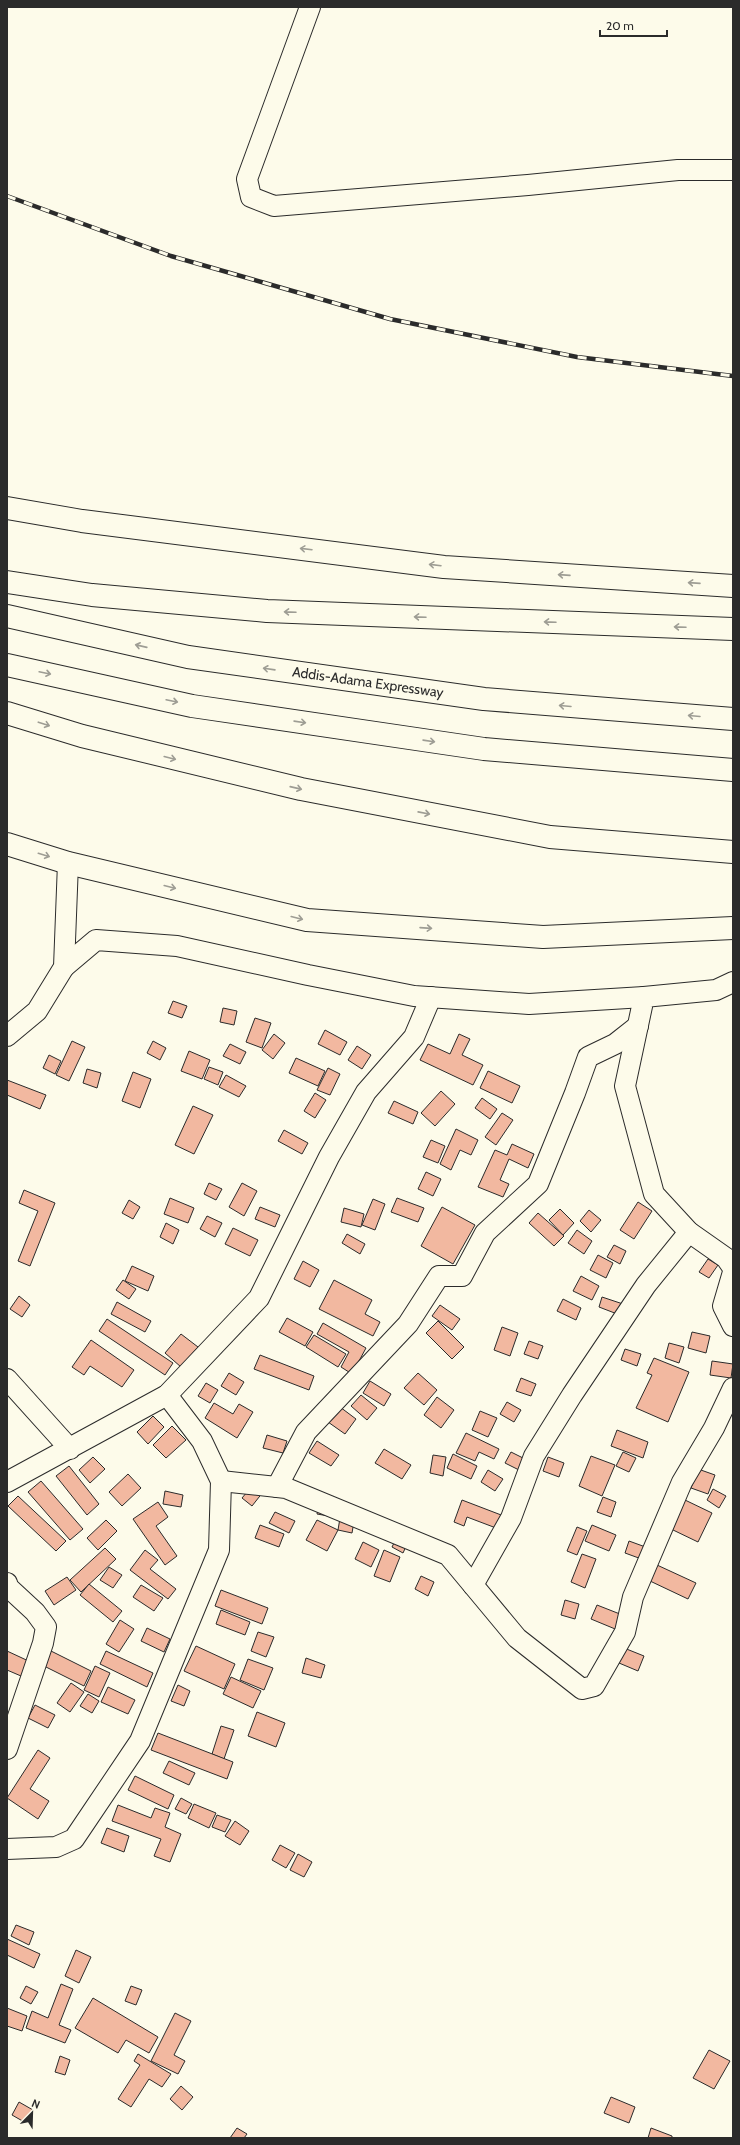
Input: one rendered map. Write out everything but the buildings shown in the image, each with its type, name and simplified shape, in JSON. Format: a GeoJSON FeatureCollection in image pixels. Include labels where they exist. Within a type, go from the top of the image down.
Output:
{"type":"FeatureCollection","features":[{"type":"Feature","properties":{"kind":"main road"},"geometry":{"type":"LineString","coordinates":[[7,508],[82,520],[444,567],[733,586]]}},
{"type":"Feature","properties":{"kind":"main road"},"geometry":{"type":"LineString","coordinates":[[7,582],[92,596],[267,611],[733,629]]}},
{"type":"Feature","properties":{"kind":"main road","name":"Addis-Adama Expressway"},"geometry":{"type":"LineString","coordinates":[[7,616],[196,658],[484,699],[733,719]]}},
{"type":"Feature","properties":{"kind":"main road"},"geometry":{"type":"LineString","coordinates":[[7,665],[192,706],[484,749],[733,770]]}},
{"type":"Feature","properties":{"kind":"main road"},"geometry":{"type":"LineString","coordinates":[[7,713],[82,736],[301,790],[550,836],[733,852]]}},
{"type":"Feature","properties":{"kind":"main road"},"geometry":{"type":"LineString","coordinates":[[7,844],[68,863],[307,920],[543,937],[733,928]]}},
{"type":"Feature","properties":{"kind":"street"},"geometry":{"type":"LineString","coordinates":[[310,7],[247,179],[251,197],[274,206],[528,185],[678,170],[733,170]]}},
{"type":"Feature","properties":{"kind":"street"},"geometry":{"type":"LineString","coordinates":[[64,967],[68,863]]}},
{"type":"Feature","properties":{"kind":"street"},"geometry":{"type":"LineString","coordinates":[[7,1036],[37,1011],[64,967],[96,940],[177,946],[308,975],[414,996],[529,1004],[644,997],[716,990],[733,982]]}},
{"type":"Feature","properties":{"kind":"street"},"geometry":{"type":"LineString","coordinates":[[7,1482],[167,1395],[259,1298],[329,1157],[366,1092],[414,1037],[431,997]]}},
{"type":"Feature","properties":{"kind":"street"},"geometry":{"type":"LineString","coordinates":[[644,997],[625,1086],[654,1194],[689,1232],[726,1258],[733,1268]]}},
{"type":"Feature","properties":{"kind":"street"},"geometry":{"type":"LineString","coordinates":[[277,1487],[306,1432],[408,1324],[439,1276],[462,1276],[485,1233],[538,1184],[588,1057],[615,1044],[638,1026]]}},
{"type":"Feature","properties":{"kind":"street"},"geometry":{"type":"LineString","coordinates":[[473,1585],[511,1518],[534,1456],[572,1395],[646,1285],[689,1232]]}},
{"type":"Feature","properties":{"kind":"street"},"geometry":{"type":"LineString","coordinates":[[733,1272],[723,1306],[733,1326]]}},
{"type":"Feature","properties":{"kind":"street"},"geometry":{"type":"LineString","coordinates":[[7,1379],[70,1449]]}},
{"type":"Feature","properties":{"kind":"street"},"geometry":{"type":"LineString","coordinates":[[221,1481],[286,1488],[448,1555],[517,1638],[582,1689],[594,1686],[625,1632],[633,1597],[682,1482],[714,1428],[733,1388]]}},
{"type":"Feature","properties":{"kind":"street"},"geometry":{"type":"LineString","coordinates":[[7,1849],[56,1847],[74,1839],[140,1741],[219,1550],[221,1481],[202,1441],[167,1395]]}},
{"type":"Feature","properties":{"kind":"street"},"geometry":{"type":"LineString","coordinates":[[7,1583],[8,1586],[35,1612],[46,1627],[43,1643],[7,1749]]}},
{"type":"Feature","properties":{"kind":"railway"},"geometry":{"type":"LineString","coordinates":[[7,196],[171,256],[390,319],[577,357],[733,376]]}}]}
